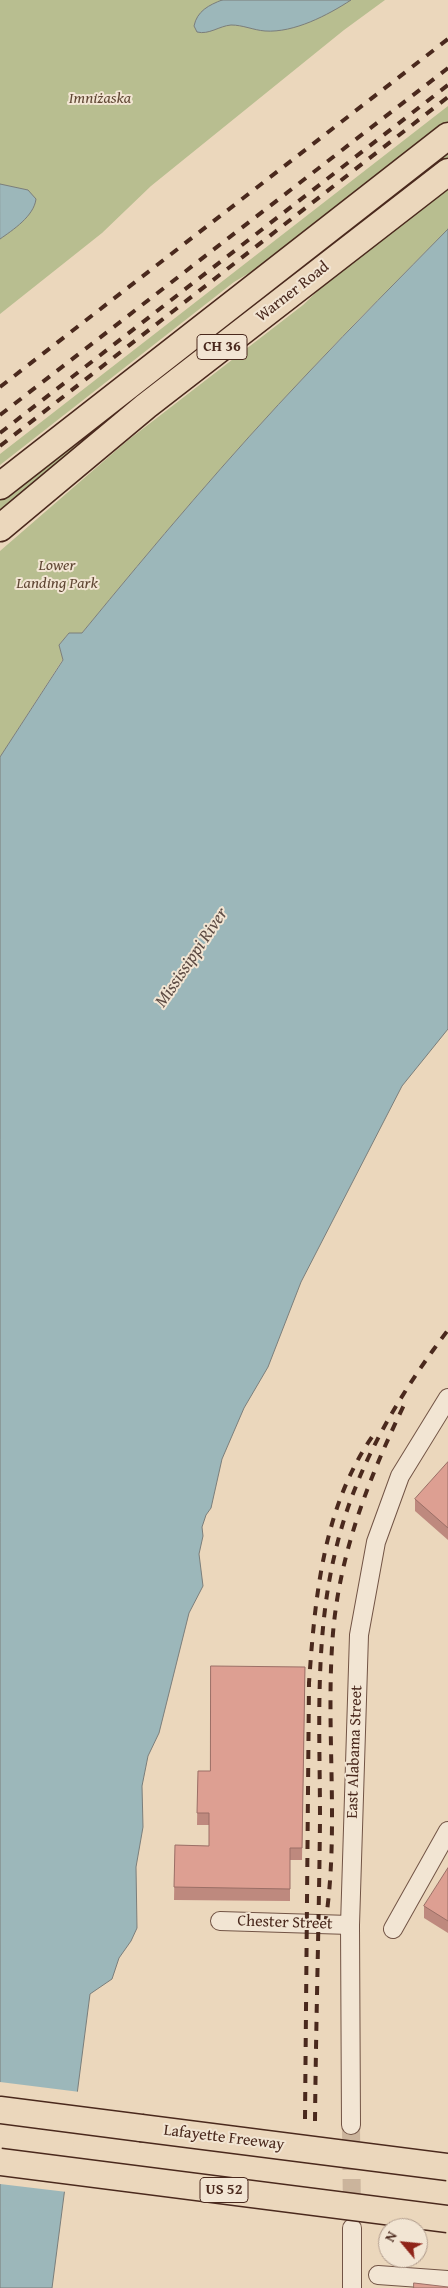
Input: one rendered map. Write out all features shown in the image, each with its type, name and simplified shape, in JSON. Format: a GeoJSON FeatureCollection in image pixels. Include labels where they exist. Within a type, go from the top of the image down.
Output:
{"type":"FeatureCollection","features":[{"type":"Feature","properties":{"kind":"highway","name":"Warner Road"},"geometry":{"type":"LineString","coordinates":[[0,486],[448,136]]}},
{"type":"Feature","properties":{"kind":"highway","name":"Warner Road"},"geometry":{"type":"LineString","coordinates":[[0,528],[146,406],[448,172]]}},
{"type":"Feature","properties":{"kind":"highway","name":"Lafayette Freeway"},"geometry":{"type":"LineString","coordinates":[[0,2110],[448,2167]]}},
{"type":"Feature","properties":{"kind":"highway","name":"US 52"},"geometry":{"type":"LineString","coordinates":[[0,2162],[448,2218]]}},
{"type":"Feature","properties":{"kind":"street","name":"East Alabama Street"},"geometry":{"type":"LineString","coordinates":[[351,2125],[350,1925],[359,1634],[376,1542],[400,1476],[448,1398]]}},
{"type":"Feature","properties":{"kind":"street"},"geometry":{"type":"LineString","coordinates":[[393,1929],[448,1831]]}},
{"type":"Feature","properties":{"kind":"street","name":"Chester Street"},"geometry":{"type":"LineString","coordinates":[[220,1921],[350,1925]]}},
{"type":"Feature","properties":{"kind":"street"},"geometry":{"type":"LineString","coordinates":[[352,2228],[352,2288]]}},
{"type":"Feature","properties":{"kind":"street"},"geometry":{"type":"LineString","coordinates":[[378,2274],[448,2280]]}},
{"type":"Feature","properties":{"kind":"green space","name":"Imniżaska"},"geometry":{"type":"Polygon","coordinates":[[[0,0],[385,0],[344,30],[151,186],[102,233],[0,314],[0,0]]]}},
{"type":"Feature","properties":{"kind":"green space"},"geometry":{"type":"Polygon","coordinates":[[[448,106],[448,122],[271,260],[234,282],[0,465],[0,454],[448,106]]]}},
{"type":"Feature","properties":{"kind":"green space"},"geometry":{"type":"Polygon","coordinates":[[[448,150],[448,157],[265,299],[0,514],[0,500],[448,150]]]}},
{"type":"Feature","properties":{"kind":"green space","name":"Lower Landing Park"},"geometry":{"type":"Polygon","coordinates":[[[448,186],[448,229],[342,337],[221,468],[82,633],[69,633],[59,645],[63,659],[0,757],[0,551],[127,441],[303,305],[334,275],[448,186]]]}},
{"type":"Feature","properties":{"kind":"water"},"geometry":{"type":"Polygon","coordinates":[[[222,0],[351,0],[310,22],[287,29],[265,31],[231,25],[206,32],[197,32],[194,26],[201,12],[208,6],[222,0]]]}},
{"type":"Feature","properties":{"kind":"water"},"geometry":{"type":"Polygon","coordinates":[[[0,184],[28,190],[36,199],[27,217],[0,239],[0,184]]]}},
{"type":"Feature","properties":{"kind":"water","name":"Mississippi River"},"geometry":{"type":"Polygon","coordinates":[[[448,229],[448,1029],[402,1086],[301,1282],[268,1367],[244,1408],[222,1459],[211,1508],[206,1515],[202,1527],[203,1536],[199,1554],[203,1586],[189,1613],[159,1733],[148,1756],[142,1786],[143,1827],[136,1867],[137,1928],[131,1941],[119,1958],[112,1979],[90,1994],[52,2288],[0,2288],[0,757],[63,660],[59,645],[69,633],[82,633],[221,468],[325,355],[448,229]]]}},
{"type":"Feature","properties":{"kind":"pier"},"geometry":{"type":"Polygon","coordinates":[[[0,2082],[80,2092],[67,2192],[0,2184],[0,2082]]]}},
{"type":"Feature","properties":{"kind":"building"},"geometry":{"type":"Polygon","coordinates":[[[448,1462],[448,1528],[415,1499],[448,1462]]]}},
{"type":"Feature","properties":{"kind":"building"},"geometry":{"type":"Polygon","coordinates":[[[211,1666],[305,1667],[302,1848],[290,1848],[290,1889],[174,1887],[175,1845],[209,1846],[209,1813],[197,1813],[198,1771],[210,1771],[211,1666]]]}},
{"type":"Feature","properties":{"kind":"building"},"geometry":{"type":"Polygon","coordinates":[[[448,1868],[448,1921],[424,1906],[448,1868]]]}},
{"type":"Feature","properties":{"kind":"building"},"geometry":{"type":"Polygon","coordinates":[[[414,2283],[448,2287],[448,2288],[414,2288],[414,2283]]]}},
{"type":"Feature","properties":{"kind":"tunnel"},"geometry":{"type":"LineString","coordinates":[[351,2125],[352,2217]]}},
{"type":"Feature","properties":{"kind":"railway"},"geometry":{"type":"LineString","coordinates":[[0,387],[448,39]]}},
{"type":"Feature","properties":{"kind":"railway"},"geometry":{"type":"LineString","coordinates":[[0,415],[448,68]]}},
{"type":"Feature","properties":{"kind":"railway"},"geometry":{"type":"LineString","coordinates":[[0,433],[448,85]]}},
{"type":"Feature","properties":{"kind":"railway"},"geometry":{"type":"LineString","coordinates":[[0,446],[448,97]]}},
{"type":"Feature","properties":{"kind":"railway"},"geometry":{"type":"LineString","coordinates":[[315,2121],[320,1820],[319,1718],[321,1650],[329,1582],[344,1519],[354,1490],[380,1434],[412,1381],[448,1330]]}},
{"type":"Feature","properties":{"kind":"railway"},"geometry":{"type":"LineString","coordinates":[[325,1925],[329,1889],[332,1816],[331,1669],[337,1603],[342,1573],[358,1516],[379,1460],[404,1405]]}},
{"type":"Feature","properties":{"kind":"railway"},"geometry":{"type":"LineString","coordinates":[[305,2119],[309,1683],[315,1618],[319,1585],[333,1522],[343,1491],[357,1462],[374,1434]]}}]}
